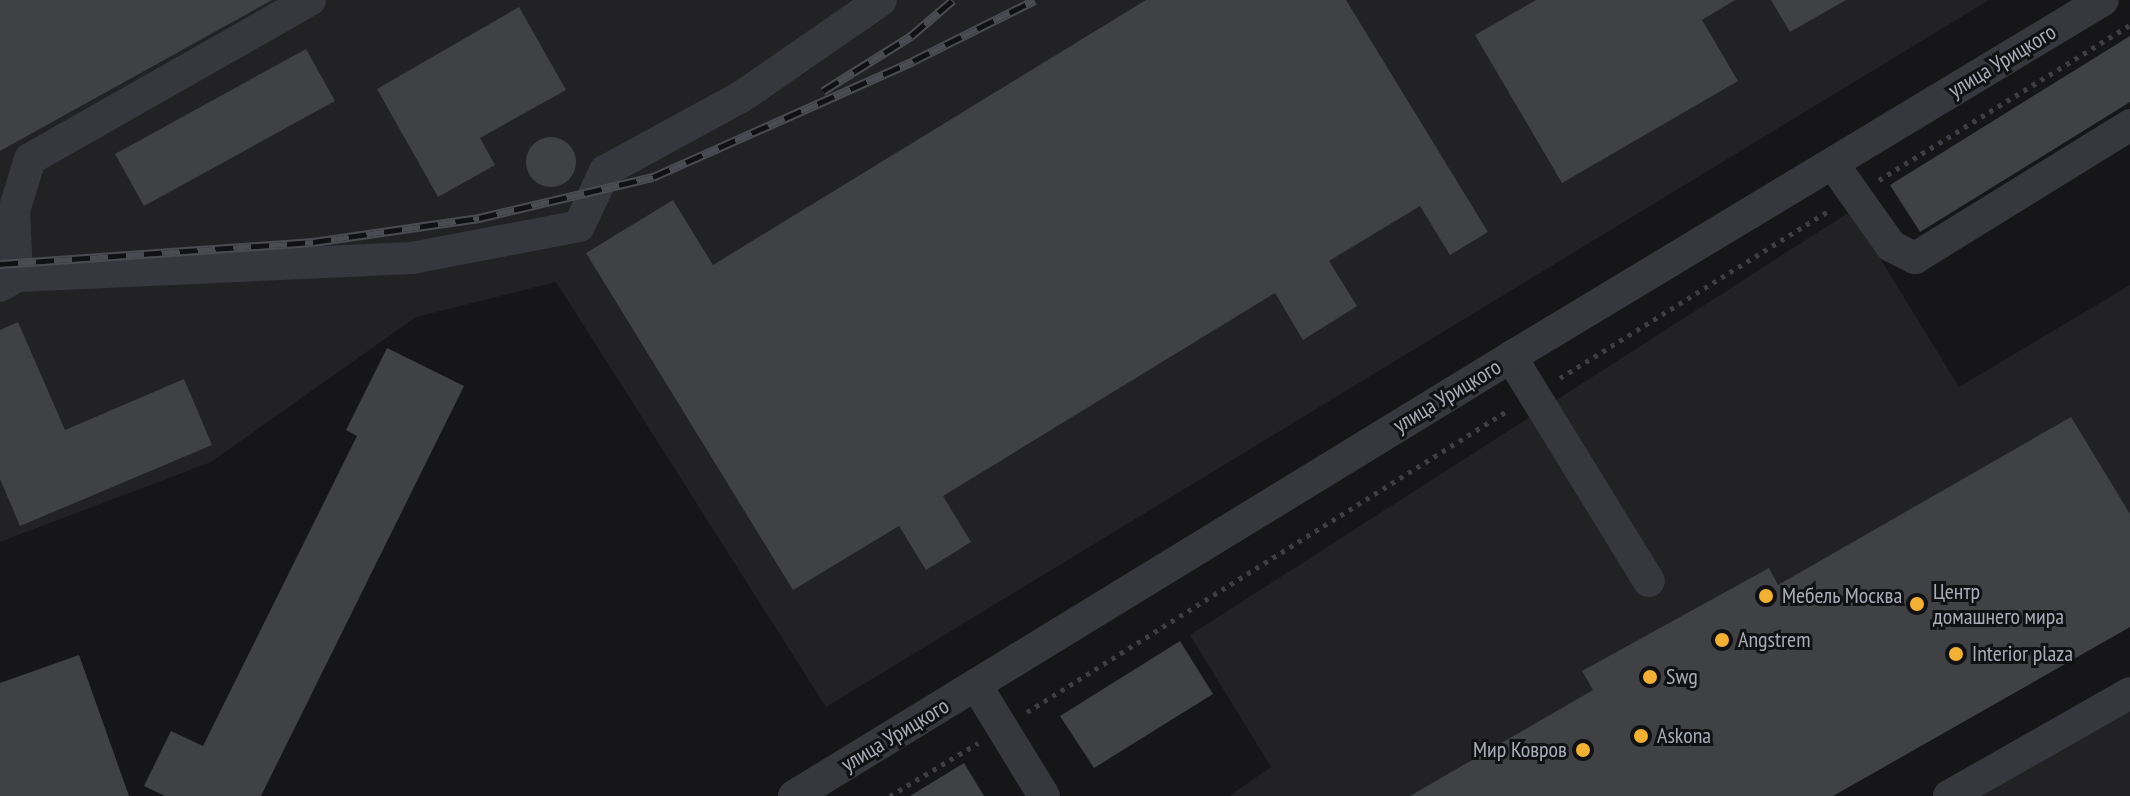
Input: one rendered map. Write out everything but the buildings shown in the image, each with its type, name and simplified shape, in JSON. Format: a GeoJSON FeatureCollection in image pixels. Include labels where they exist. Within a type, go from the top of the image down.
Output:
{"type":"FeatureCollection","features":[{"type":"Feature","properties":{"kind":"street"},"geometry":{"type":"LineString","coordinates":[[310,0],[30,159],[14,211],[8,281],[412,258],[579,226],[605,171],[741,97],[881,0]]}},
{"type":"Feature","properties":{"kind":"street","name":"улица Урицкого"},"geometry":{"type":"LineString","coordinates":[[794,796],[1511,357],[2103,0]]}},
{"type":"Feature","properties":{"kind":"street"},"geometry":{"type":"LineString","coordinates":[[1833,164],[1891,246],[1915,258],[2130,125]]}},
{"type":"Feature","properties":{"kind":"street"},"geometry":{"type":"LineString","coordinates":[[1511,357],[1649,581]]}},
{"type":"Feature","properties":{"kind":"street"},"geometry":{"type":"LineString","coordinates":[[976,685],[1044,796]]}},
{"type":"Feature","properties":{"kind":"street"},"geometry":{"type":"LineString","coordinates":[[1949,796],[2130,693]]}},
{"type":"Feature","properties":{"kind":"shaded area"},"geometry":{"type":"Polygon","coordinates":[[[0,0],[1989,0],[826,707],[556,282],[416,317],[211,462],[0,542],[0,0]]]}},
{"type":"Feature","properties":{"kind":"shaded area"},"geometry":{"type":"Polygon","coordinates":[[[1851,211],[1959,387],[2130,285],[2130,627],[1833,796],[1229,796],[1271,767],[1190,635],[1851,211]]]}},
{"type":"Feature","properties":{"kind":"shaded area"},"geometry":{"type":"Polygon","coordinates":[[[2130,695],[2130,796],[1961,796],[2130,695]]]}},
{"type":"Feature","properties":{"kind":"railway"},"geometry":{"type":"LineString","coordinates":[[823,91],[911,36],[953,0]]}},
{"type":"Feature","properties":{"kind":"railway"},"geometry":{"type":"LineString","coordinates":[[0,264],[313,242],[479,218],[653,177],[913,61],[1035,0]]}},
{"type":"Feature","properties":{"kind":"place","name":"Мебель Москва"},"geometry":{"type":"Point","coordinates":[1766,596]}},
{"type":"Feature","properties":{"kind":"place","name":"Центр домашнего мира"},"geometry":{"type":"Point","coordinates":[1917,604]}},
{"type":"Feature","properties":{"kind":"place","name":"Angstrem"},"geometry":{"type":"Point","coordinates":[1722,640]}},
{"type":"Feature","properties":{"kind":"place","name":"Interior plaza"},"geometry":{"type":"Point","coordinates":[1956,654]}},
{"type":"Feature","properties":{"kind":"place","name":"Swg"},"geometry":{"type":"Point","coordinates":[1650,677]}},
{"type":"Feature","properties":{"kind":"place","name":"Askona"},"geometry":{"type":"Point","coordinates":[1641,736]}},
{"type":"Feature","properties":{"kind":"place","name":"Мир Ковров"},"geometry":{"type":"Point","coordinates":[1583,750]}}]}
